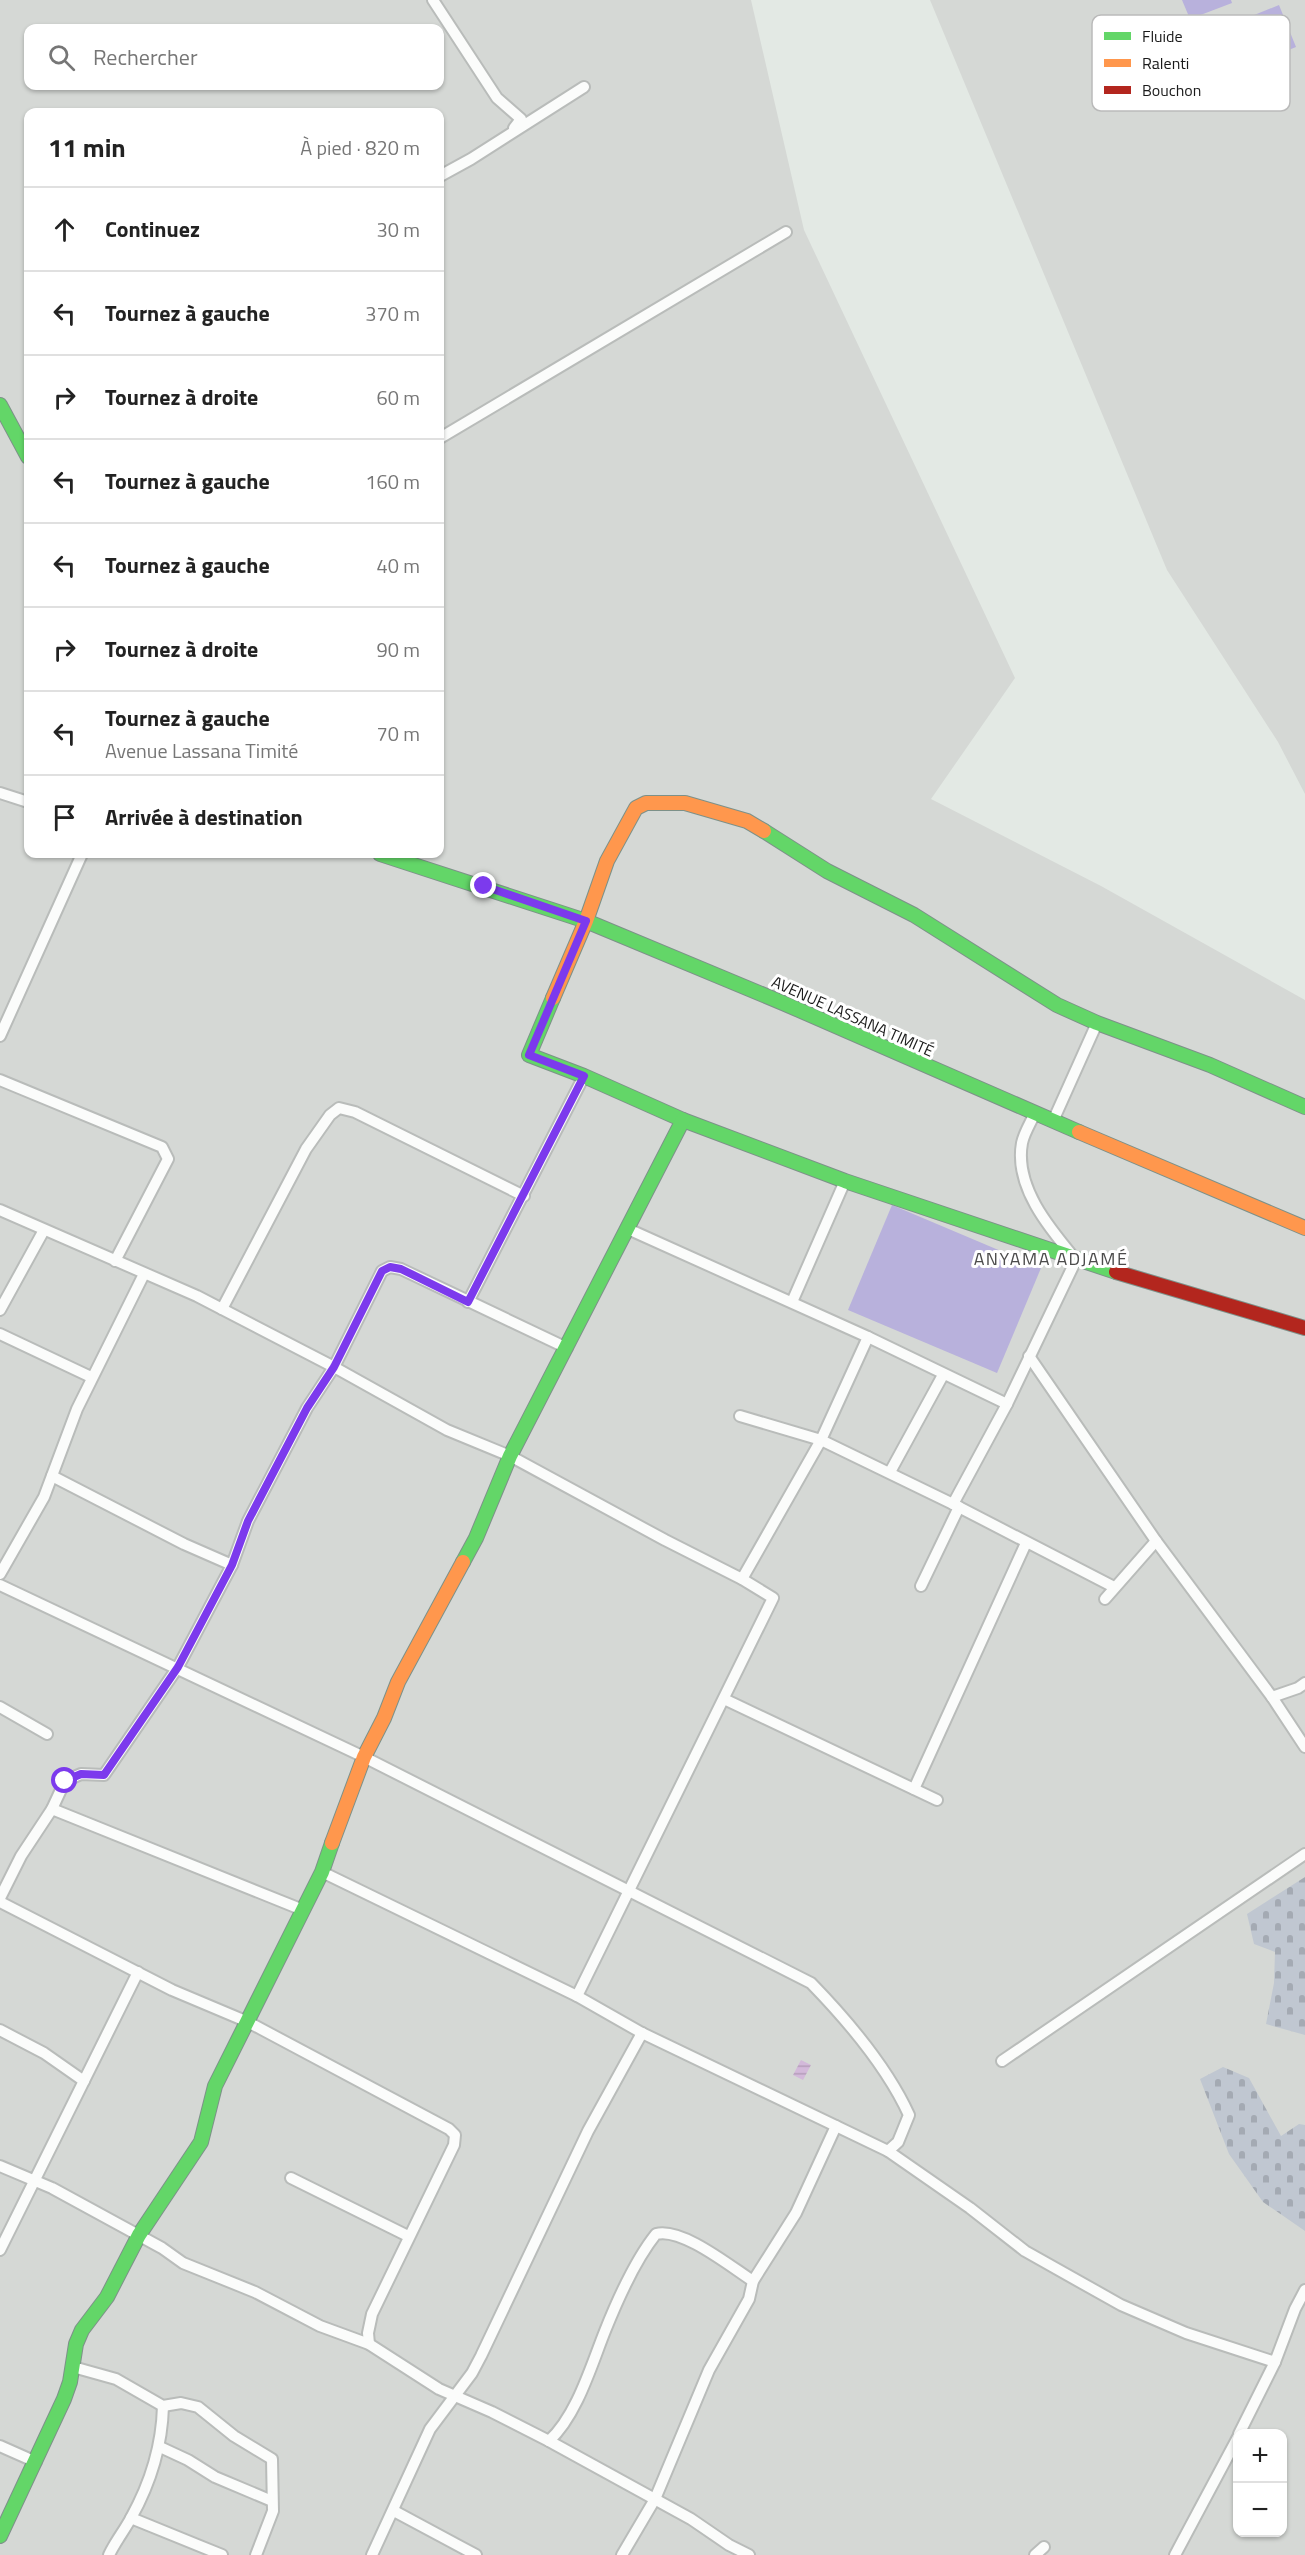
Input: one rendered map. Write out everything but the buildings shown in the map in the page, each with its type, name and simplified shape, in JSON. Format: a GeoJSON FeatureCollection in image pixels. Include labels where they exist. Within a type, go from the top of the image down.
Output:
{"type":"FeatureCollection","features":[{"type":"Feature","properties":{"kind":"street"},"geometry":{"type":"LineString","coordinates":[[434,0],[496,98],[521,119],[510,133]]}},
{"type":"Feature","properties":{"kind":"street"},"geometry":{"type":"LineString","coordinates":[[444,174],[584,87]]}},
{"type":"Feature","properties":{"kind":"street"},"geometry":{"type":"LineString","coordinates":[[444,436],[786,232]]}},
{"type":"Feature","properties":{"kind":"street"},"geometry":{"type":"LineString","coordinates":[[0,405],[24,450]]}},
{"type":"Feature","properties":{"kind":"street"},"geometry":{"type":"LineString","coordinates":[[0,793],[24,801]]}},
{"type":"Feature","properties":{"kind":"street"},"geometry":{"type":"LineString","coordinates":[[1305,1107],[1210,1065],[1097,1023],[1057,1005],[914,915],[827,871],[747,821],[685,803],[657,802],[636,808],[607,861],[586,921],[529,1055],[584,1076],[683,1120],[845,1181],[1076,1260],[1305,1328]]}},
{"type":"Feature","properties":{"kind":"street"},"geometry":{"type":"LineString","coordinates":[[0,1036],[80,858]]}},
{"type":"Feature","properties":{"kind":"street","name":"AVENUE LASSANA TIMITÉ"},"geometry":{"type":"LineString","coordinates":[[391,858],[484,886],[586,921],[783,1003],[1305,1228]]}},
{"type":"Feature","properties":{"kind":"street"},"geometry":{"type":"LineString","coordinates":[[1053,1121],[1097,1023]]}},
{"type":"Feature","properties":{"kind":"street"},"geometry":{"type":"LineString","coordinates":[[468,1302],[584,1076]]}},
{"type":"Feature","properties":{"kind":"street"},"geometry":{"type":"LineString","coordinates":[[0,1080],[162,1148],[166,1153],[168,1159],[164,1168],[115,1261]]}},
{"type":"Feature","properties":{"kind":"street"},"geometry":{"type":"LineString","coordinates":[[222,1309],[306,1149],[330,1115],[339,1108],[356,1112],[524,1196]]}},
{"type":"Feature","properties":{"kind":"street"},"geometry":{"type":"LineString","coordinates":[[1035,1113],[1022,1143],[1023,1174],[1032,1197],[1049,1228],[1076,1260]]}},
{"type":"Feature","properties":{"kind":"street"},"geometry":{"type":"LineString","coordinates":[[0,2536],[36,2463],[70,2382],[76,2344],[82,2330],[107,2297],[139,2235],[201,2142],[208,2105],[215,2086],[322,1872],[364,1757],[384,1718],[398,1682],[476,1538],[510,1456],[683,1120]]}},
{"type":"Feature","properties":{"kind":"street"},"geometry":{"type":"LineString","coordinates":[[792,1302],[845,1181]]}},
{"type":"Feature","properties":{"kind":"street"},"geometry":{"type":"LineString","coordinates":[[0,1210],[174,1285],[222,1309],[334,1367],[447,1430],[510,1456],[742,1579],[773,1598],[577,1996]]}},
{"type":"Feature","properties":{"kind":"street"},"geometry":{"type":"LineString","coordinates":[[628,1229],[868,1337],[1007,1404]]}},
{"type":"Feature","properties":{"kind":"street"},"geometry":{"type":"LineString","coordinates":[[0,1310],[44,1230]]}},
{"type":"Feature","properties":{"kind":"street"},"geometry":{"type":"LineString","coordinates":[[921,1586],[956,1505],[1076,1260]]}},
{"type":"Feature","properties":{"kind":"street"},"geometry":{"type":"LineString","coordinates":[[369,2344],[368,2333],[372,2314],[454,2145],[455,2135],[449,2129],[385,2093],[248,2022],[203,2004],[0,1900],[21,1856],[52,1809],[65,1781],[81,1774],[104,1775],[178,1667],[232,1565],[248,1521],[307,1408],[334,1367],[382,1271],[390,1267],[401,1269],[567,1348]]}},
{"type":"Feature","properties":{"kind":"street"},"geometry":{"type":"LineString","coordinates":[[0,1574],[33,1519],[77,1409],[144,1274]]}},
{"type":"Feature","properties":{"kind":"street"},"geometry":{"type":"LineString","coordinates":[[0,1334],[92,1377]]}},
{"type":"Feature","properties":{"kind":"street"},"geometry":{"type":"LineString","coordinates":[[742,1579],[821,1440],[868,1337]]}},
{"type":"Feature","properties":{"kind":"street"},"geometry":{"type":"LineString","coordinates":[[1029,1356],[1156,1541],[1272,1698],[1305,1747]]}},
{"type":"Feature","properties":{"kind":"street"},"geometry":{"type":"LineString","coordinates":[[890,1472],[943,1375]]}},
{"type":"Feature","properties":{"kind":"street"},"geometry":{"type":"LineString","coordinates":[[740,1416],[821,1440],[956,1505],[1114,1587]]}},
{"type":"Feature","properties":{"kind":"street"},"geometry":{"type":"LineString","coordinates":[[52,1476],[184,1544],[232,1565]]}},
{"type":"Feature","properties":{"kind":"street"},"geometry":{"type":"LineString","coordinates":[[1105,1599],[1156,1541]]}},
{"type":"Feature","properties":{"kind":"street"},"geometry":{"type":"LineString","coordinates":[[914,1789],[1026,1543]]}},
{"type":"Feature","properties":{"kind":"street"},"geometry":{"type":"LineString","coordinates":[[0,1585],[178,1667],[213,1687],[364,1757],[811,1983],[841,2014],[901,2098],[909,2115],[898,2142],[888,2151]]}},
{"type":"Feature","properties":{"kind":"street"},"geometry":{"type":"LineString","coordinates":[[1272,1698],[1305,1683]]}},
{"type":"Feature","properties":{"kind":"street"},"geometry":{"type":"LineString","coordinates":[[724,1699],[937,1800]]}},
{"type":"Feature","properties":{"kind":"street"},"geometry":{"type":"LineString","coordinates":[[0,1707],[47,1734]]}},
{"type":"Feature","properties":{"kind":"street"},"geometry":{"type":"LineString","coordinates":[[52,1809],[303,1910]]}},
{"type":"Feature","properties":{"kind":"street"},"geometry":{"type":"LineString","coordinates":[[1002,2061],[1305,1854]]}},
{"type":"Feature","properties":{"kind":"street"},"geometry":{"type":"LineString","coordinates":[[322,1872],[577,1996],[642,2033],[888,2151],[970,2208],[1018,2247],[1121,2305],[1186,2333],[1275,2362]]}},
{"type":"Feature","properties":{"kind":"street"},"geometry":{"type":"LineString","coordinates":[[0,2250],[138,1972]]}},
{"type":"Feature","properties":{"kind":"street"},"geometry":{"type":"LineString","coordinates":[[0,2030],[44,2053],[84,2081]]}},
{"type":"Feature","properties":{"kind":"street"},"geometry":{"type":"LineString","coordinates":[[372,2555],[394,2511],[424,2438],[472,2373],[588,2131],[642,2033]]}},
{"type":"Feature","properties":{"kind":"street"},"geometry":{"type":"LineString","coordinates":[[622,2555],[655,2499],[709,2370],[749,2299],[753,2281],[796,2213],[836,2126]]}},
{"type":"Feature","properties":{"kind":"street"},"geometry":{"type":"LineString","coordinates":[[0,2166],[34,2180],[139,2235],[183,2263],[255,2292],[320,2326],[369,2344],[453,2397],[482,2408],[549,2441],[655,2499],[749,2555]]}},
{"type":"Feature","properties":{"kind":"street"},"geometry":{"type":"LineString","coordinates":[[291,2178],[408,2236]]}},
{"type":"Feature","properties":{"kind":"street"},"geometry":{"type":"LineString","coordinates":[[549,2441],[556,2434],[591,2371],[605,2330],[639,2262],[656,2234],[662,2232],[681,2236],[753,2281]]}},
{"type":"Feature","properties":{"kind":"street"},"geometry":{"type":"LineString","coordinates":[[1241,2429],[1275,2362],[1295,2309],[1305,2290]]}},
{"type":"Feature","properties":{"kind":"street"},"geometry":{"type":"LineString","coordinates":[[73,2367],[116,2379],[163,2406],[181,2403],[198,2407],[234,2436],[272,2459],[273,2511],[256,2555]]}},
{"type":"Feature","properties":{"kind":"street"},"geometry":{"type":"LineString","coordinates":[[109,2555],[131,2518],[160,2447],[163,2406]]}},
{"type":"Feature","properties":{"kind":"street"},"geometry":{"type":"LineString","coordinates":[[1175,2555],[1233,2445]]}},
{"type":"Feature","properties":{"kind":"street"},"geometry":{"type":"LineString","coordinates":[[0,2446],[36,2463]]}},
{"type":"Feature","properties":{"kind":"street"},"geometry":{"type":"LineString","coordinates":[[160,2447],[188,2460],[215,2477],[272,2501]]}},
{"type":"Feature","properties":{"kind":"street"},"geometry":{"type":"LineString","coordinates":[[394,2511],[476,2555]]}},
{"type":"Feature","properties":{"kind":"street"},"geometry":{"type":"LineString","coordinates":[[131,2518],[222,2555]]}},
{"type":"Feature","properties":{"kind":"street"},"geometry":{"type":"LineString","coordinates":[[1035,2555],[1044,2547]]}},
{"type":"Feature","properties":{"kind":"shaded area"},"geometry":{"type":"Polygon","coordinates":[[[0,0],[751,0],[804,230],[1015,678],[931,799],[1101,886],[1305,1000],[1305,2555],[0,2555],[0,0]]]}},
{"type":"Feature","properties":{"kind":"shaded area"},"geometry":{"type":"Polygon","coordinates":[[[930,0],[1305,0],[1305,794],[1278,742],[1167,570],[930,0]]]}},
{"type":"Feature","properties":{"kind":"shaded area"},"geometry":{"type":"Polygon","coordinates":[[[1182,0],[1231,0],[1232,3],[1200,15],[1188,15],[1182,0]]]}},
{"type":"Feature","properties":{"kind":"shaded area"},"geometry":{"type":"Polygon","coordinates":[[[1279,5],[1283,15],[1254,15],[1279,5]]]}},
{"type":"Feature","properties":{"kind":"shaded area"},"geometry":{"type":"Polygon","coordinates":[[[1290,32],[1296,47],[1290,49],[1290,32]]]}},
{"type":"Feature","properties":{"kind":"shaded area"},"geometry":{"type":"Polygon","coordinates":[[[892,1205],[1041,1268],[997,1373],[848,1310],[892,1205]]]}},
{"type":"Feature","properties":{"kind":"shaded area"},"geometry":{"type":"Polygon","coordinates":[[[801,2060],[811,2065],[803,2080],[793,2075],[801,2060]]]}},
{"type":"Feature","properties":{"kind":"green space"},"geometry":{"type":"Polygon","coordinates":[[[1305,1877],[1305,2035],[1266,2024],[1274,1983],[1275,1952],[1254,1944],[1247,1914],[1305,1877]]]}},
{"type":"Feature","properties":{"kind":"green space"},"geometry":{"type":"Polygon","coordinates":[[[1223,2067],[1249,2078],[1281,2136],[1299,2124],[1305,2125],[1305,2231],[1263,2202],[1229,2154],[1200,2079],[1223,2067]]]}},
{"type":"Feature","properties":{"kind":"traffic: fast"},"geometry":{"type":"LineString","coordinates":[[0,405],[24,450]]}},
{"type":"Feature","properties":{"kind":"traffic: fast"},"geometry":{"type":"LineString","coordinates":[[764,831],[827,871],[914,915],[1057,1005],[1097,1023],[1210,1065],[1305,1107]]}},
{"type":"Feature","properties":{"kind":"traffic: fast"},"geometry":{"type":"LineString","coordinates":[[392,858],[586,921],[783,1003],[1079,1132]]}},
{"type":"Feature","properties":{"kind":"traffic: fast"},"geometry":{"type":"LineString","coordinates":[[553,998],[529,1055],[584,1076],[683,1120],[845,1181],[1116,1272]]}},
{"type":"Feature","properties":{"kind":"traffic: fast"},"geometry":{"type":"LineString","coordinates":[[463,1562],[476,1538],[510,1456],[683,1120]]}},
{"type":"Feature","properties":{"kind":"traffic: fast"},"geometry":{"type":"LineString","coordinates":[[0,2536],[64,2399],[70,2382],[76,2344],[82,2330],[107,2297],[139,2235],[201,2142],[215,2086],[322,1872],[332,1843]]}},
{"type":"Feature","properties":{"kind":"traffic: slow"},"geometry":{"type":"LineString","coordinates":[[553,998],[586,921],[607,861],[636,808],[646,803],[685,803],[747,821],[764,831]]}},
{"type":"Feature","properties":{"kind":"traffic: slow"},"geometry":{"type":"LineString","coordinates":[[1079,1132],[1305,1228]]}},
{"type":"Feature","properties":{"kind":"traffic: slow"},"geometry":{"type":"LineString","coordinates":[[332,1843],[364,1757],[384,1718],[398,1682],[463,1562]]}},
{"type":"Feature","properties":{"kind":"traffic: jam"},"geometry":{"type":"LineString","coordinates":[[1116,1272],[1305,1328]]}},
{"type":"Feature","properties":{"kind":"district","name":"ANYAMA ADJAMÉ"},"geometry":{"type":"Point","coordinates":[1051,1259]}},
{"type":"Feature","properties":{"kind":"route"},"geometry":{"type":"LineString","coordinates":[[65,1781],[81,1774],[104,1775],[178,1667],[232,1565],[248,1521],[307,1408],[334,1367],[382,1271],[390,1267],[401,1269],[468,1302],[584,1076],[529,1055],[586,921],[484,886]]}}]}
